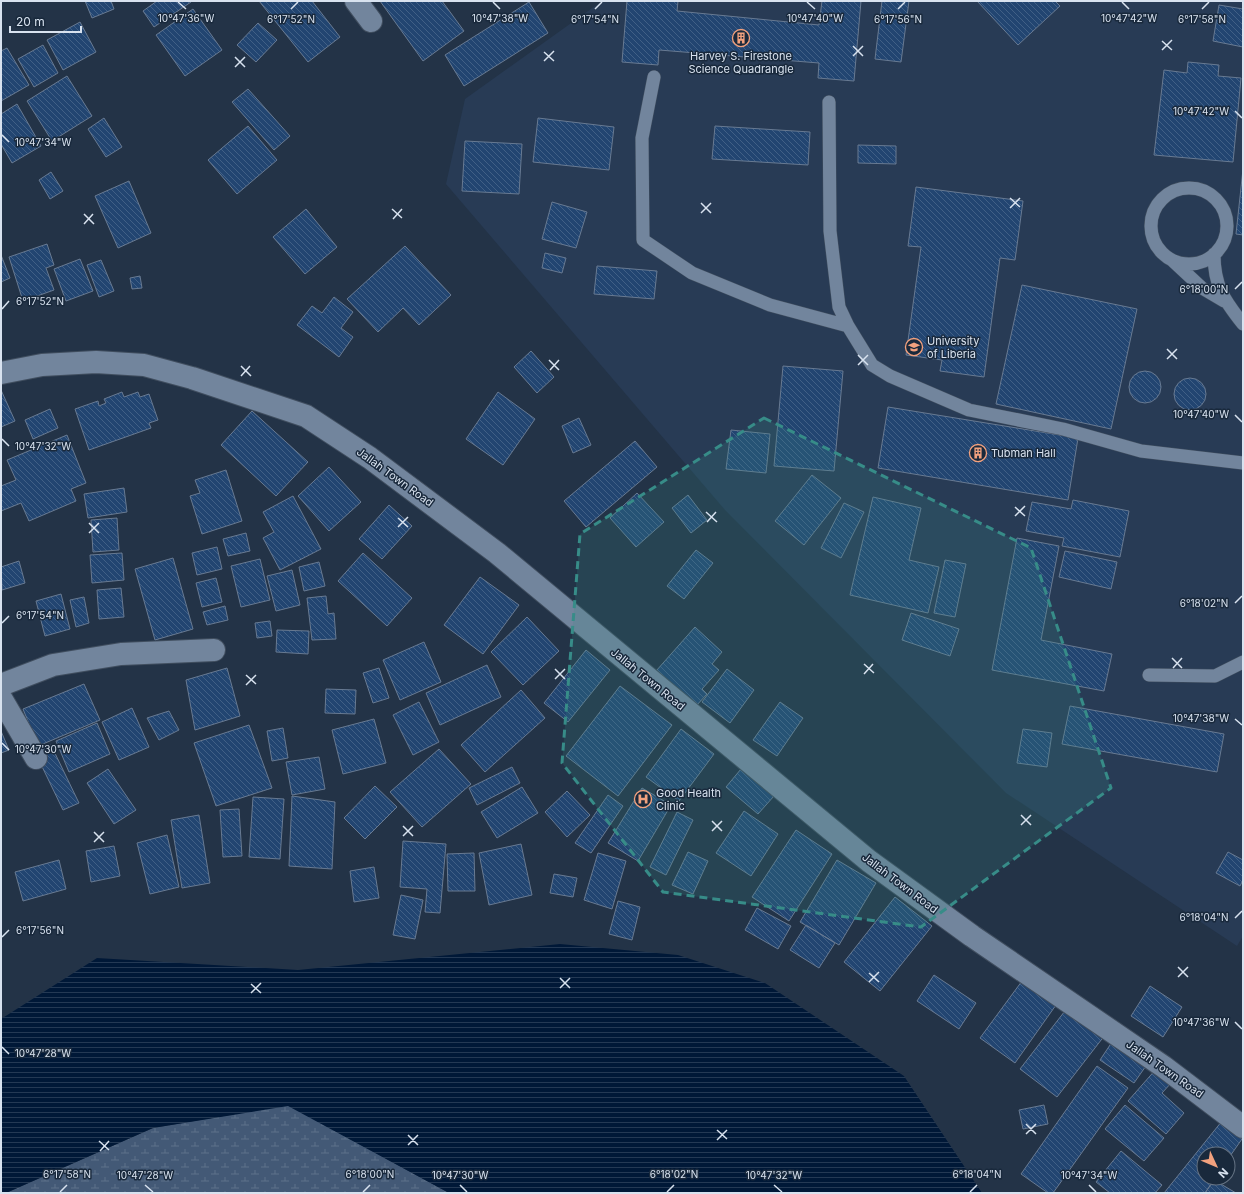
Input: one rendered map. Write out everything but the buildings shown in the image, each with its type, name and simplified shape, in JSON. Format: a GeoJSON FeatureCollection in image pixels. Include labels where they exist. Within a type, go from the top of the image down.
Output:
{"type":"FeatureCollection","features":[{"type":"Feature","properties":{"kind":"street"},"geometry":{"type":"LineString","coordinates":[[356,1],[370,21]]}},
{"type":"Feature","properties":{"kind":"street","name":"Jallah Town Road"},"geometry":{"type":"LineString","coordinates":[[1,373],[42,365],[96,362],[144,365],[192,378],[306,416],[370,458],[497,553],[869,860],[972,936],[1164,1067],[1243,1127]]}},
{"type":"Feature","properties":{"kind":"street"},"geometry":{"type":"LineString","coordinates":[[1,685],[53,665],[121,654],[214,650]]}},
{"type":"Feature","properties":{"kind":"street"},"geometry":{"type":"LineString","coordinates":[[1,698],[36,758]]}},
{"type":"Feature","properties":{"kind":"lane"},"geometry":{"type":"LineString","coordinates":[[654,78],[642,138],[643,240],[692,273],[770,304],[848,326]]}},
{"type":"Feature","properties":{"kind":"lane"},"geometry":{"type":"LineString","coordinates":[[829,102],[830,231],[839,308],[848,326],[872,365],[890,376],[969,410],[1063,429],[1141,451],[1243,463]]}},
{"type":"Feature","properties":{"kind":"lane"},"geometry":{"type":"LineString","coordinates":[[1173,261],[1186,264],[1199,262],[1214,254],[1222,244],[1227,231],[1225,212],[1218,200],[1207,192],[1197,188],[1183,188],[1168,194],[1158,203],[1151,220],[1151,234],[1156,246],[1165,256],[1173,261],[1202,288],[1224,301],[1243,324]]}},
{"type":"Feature","properties":{"kind":"lane"},"geometry":{"type":"LineString","coordinates":[[1214,254],[1214,269],[1224,301]]}},
{"type":"Feature","properties":{"kind":"lane"},"geometry":{"type":"LineString","coordinates":[[1149,675],[1215,676],[1243,662]]}},
{"type":"Feature","properties":{"kind":"highlighted area"},"geometry":{"type":"Polygon","coordinates":[[[764,418],[1031,548],[1111,788],[921,927],[663,892],[562,763],[580,534],[764,418]]]}},
{"type":"Feature","properties":{"kind":"shaded area","name":"University of Liberia"},"geometry":{"type":"Polygon","coordinates":[[[602,1],[1243,1],[1243,936],[1237,946],[1006,793],[725,510],[446,184],[465,99],[602,1]]]}},
{"type":"Feature","properties":{"kind":"shaded area"},"geometry":{"type":"Polygon","coordinates":[[[560,944],[678,955],[765,983],[904,1076],[982,1193],[449,1193],[288,1106],[153,1128],[6,1193],[1,1193],[1,1019],[97,958],[298,970],[560,944]]]}},
{"type":"Feature","properties":{"kind":"green space"},"geometry":{"type":"Polygon","coordinates":[[[288,1105],[449,1193],[6,1193],[153,1128],[288,1105]]]}},
{"type":"Feature","properties":{"kind":"place","name":"Harvey S. Firestone Science Quadrangle"},"geometry":{"type":"Point","coordinates":[741,38]}},
{"type":"Feature","properties":{"kind":"place","name":"University of Liberia"},"geometry":{"type":"Point","coordinates":[914,347]}},
{"type":"Feature","properties":{"kind":"place","name":"Tubman Hall"},"geometry":{"type":"Point","coordinates":[978,453]}},
{"type":"Feature","properties":{"kind":"place","name":"Good Health Clinic"},"geometry":{"type":"Point","coordinates":[643,799]}}]}
